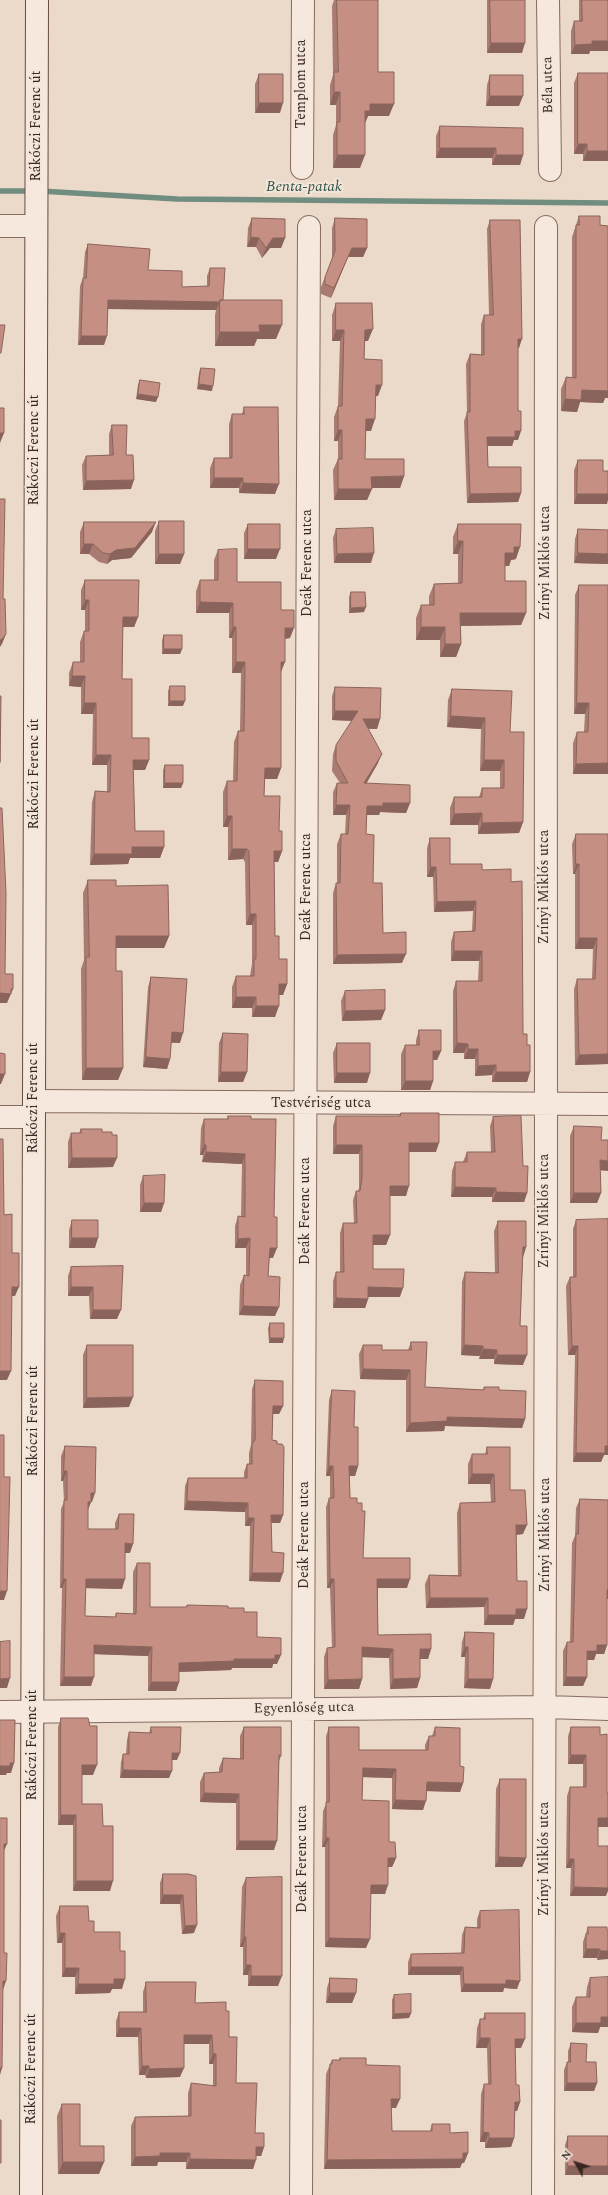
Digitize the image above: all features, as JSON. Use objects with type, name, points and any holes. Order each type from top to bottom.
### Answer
[{"type":"street","name":"Rákóczi Ferenc út","points":[[31,2195],[34,1712],[37,0]]},
{"type":"street","name":"Templom utca","points":[[302,168],[303,0]]},
{"type":"street","name":"Béla utca","points":[[548,0],[550,170]]},
{"type":"street","points":[[0,226],[36,226]]},
{"type":"street","name":"Deák Ferenc utca","points":[[301,2195],[309,227]]},
{"type":"street","name":"Zrínyi Miklós utca","points":[[543,2195],[547,1707],[545,1105],[546,228]]},
{"type":"street","name":"Testvériség utca","points":[[0,1117],[34,1109],[306,1104],[608,1104]]},
{"type":"street","name":"Egyenlőség utca","points":[[0,1712],[547,1707],[608,1709]]},
{"type":"building","points":[[337,0],[378,0],[378,72],[394,72],[394,104],[370,104],[370,111],[365,111],[365,155],[337,155],[337,122],[340,122],[340,92],[334,92],[334,72],[338,72]]},
{"type":"building","points":[[490,0],[525,0],[525,43],[491,43]]},
{"type":"building","points":[[582,0],[608,0],[608,41],[592,41],[592,44],[575,45],[574,21],[582,21]]},
{"type":"building","points":[[578,73],[608,73],[608,151],[587,151],[587,144],[578,144]]},
{"type":"building","points":[[259,74],[283,74],[283,103],[259,103]]},
{"type":"building","points":[[490,75],[523,75],[523,96],[490,96]]},
{"type":"building","points":[[440,126],[523,128],[523,155],[496,155],[496,148],[440,148]]},
{"type":"building","points":[[579,216],[600,216],[600,225],[608,226],[608,391],[582,390],[581,400],[565,399],[566,377],[576,378],[576,225],[579,225]]},
{"type":"building","points":[[252,218],[285,219],[285,238],[273,238],[266,248],[259,238],[251,237]]},
{"type":"building","points":[[335,218],[367,219],[367,248],[352,248],[334,288],[325,284],[325,277],[335,251]]},
{"type":"building","points":[[490,220],[520,220],[522,339],[518,339],[518,411],[521,411],[521,431],[515,431],[515,437],[487,437],[488,467],[521,467],[521,493],[470,494],[467,412],[470,412],[470,354],[484,355],[484,315],[493,315]]},
{"type":"building","points":[[88,244],[150,249],[148,270],[182,271],[182,287],[209,286],[210,268],[225,268],[223,300],[220,300],[220,302],[108,300],[107,336],[81,336],[83,278],[86,278]]},
{"type":"building","points":[[220,300],[282,300],[282,325],[259,325],[260,332],[220,332]]},
{"type":"building","points":[[336,303],[372,303],[373,329],[365,330],[364,359],[382,360],[382,385],[376,385],[375,419],[366,419],[365,459],[404,459],[404,476],[371,477],[372,489],[338,489],[338,459],[342,459],[342,430],[338,430],[338,406],[342,406],[344,330],[336,330]]},
{"type":"building","points":[[0,325],[5,325],[1,353],[0,353]]},
{"type":"building","points":[[201,368],[215,369],[213,386],[199,384]]},
{"type":"building","points":[[140,380],[160,383],[158,397],[138,394]]},
{"type":"building","points":[[244,407],[278,407],[279,484],[243,483],[243,478],[214,478],[214,458],[232,458],[232,414],[244,414]]},
{"type":"building","points":[[0,408],[4,408],[4,433],[0,433]]},
{"type":"building","points":[[112,425],[127,425],[126,455],[133,455],[134,480],[86,481],[86,456],[113,455]]},
{"type":"building","points":[[578,460],[603,460],[603,471],[608,471],[608,494],[577,494]]},
{"type":"building","points":[[0,499],[5,499],[3,599],[5,599],[6,634],[1,640],[0,640]]},
{"type":"building","points":[[159,521],[184,521],[184,554],[159,554]]},
{"type":"building","points":[[84,522],[156,522],[135,548],[116,550],[110,554],[103,553],[93,544],[84,544]]},
{"type":"building","points":[[248,524],[280,524],[280,549],[248,549]]},
{"type":"building","points":[[458,524],[521,524],[520,547],[514,547],[514,553],[505,553],[505,581],[526,581],[526,613],[460,613],[461,644],[445,644],[445,627],[421,627],[421,605],[434,605],[434,584],[462,583],[463,541],[458,541]]},
{"type":"building","points":[[373,528],[374,553],[337,554],[336,529]]},
{"type":"building","points":[[578,529],[608,530],[608,554],[578,553]]},
{"type":"building","points":[[237,549],[237,582],[281,582],[281,610],[294,610],[294,628],[285,628],[285,662],[281,662],[281,768],[265,768],[264,796],[280,796],[279,831],[282,831],[282,851],[274,851],[275,936],[279,936],[279,959],[287,959],[287,984],[279,984],[279,1006],[256,1006],[256,997],[236,997],[236,976],[254,976],[254,959],[256,959],[256,914],[250,914],[249,851],[247,849],[232,849],[232,816],[227,816],[227,781],[237,781],[238,731],[244,731],[245,662],[236,662],[236,627],[233,627],[233,603],[200,602],[200,580],[218,580],[218,550]]},
{"type":"building","points":[[85,580],[139,580],[138,617],[123,617],[122,679],[132,679],[132,738],[149,738],[149,760],[133,760],[135,831],[164,831],[164,847],[132,847],[132,854],[94,854],[95,791],[110,792],[111,755],[96,755],[96,703],[84,703],[85,676],[72,676],[73,662],[84,662],[84,631],[89,631],[89,600],[85,600]]},
{"type":"building","points":[[579,585],[608,585],[608,763],[576,764],[577,732],[588,732],[589,703],[577,703]]},
{"type":"building","points":[[351,592],[365,592],[366,607],[351,608]]},
{"type":"building","points":[[164,635],[182,635],[182,649],[164,649]]},
{"type":"building","points":[[170,686],[185,686],[185,701],[170,701]]},
{"type":"building","points":[[335,687],[381,688],[380,719],[363,719],[382,754],[364,783],[410,785],[410,803],[383,803],[383,806],[367,806],[366,834],[374,835],[373,883],[382,883],[383,933],[406,932],[406,954],[337,955],[336,883],[340,883],[341,834],[348,834],[350,805],[336,805],[337,783],[348,783],[336,761],[336,745],[358,711],[335,711]]},
{"type":"building","points":[[452,689],[512,691],[510,732],[524,732],[523,822],[482,823],[482,813],[454,814],[454,797],[482,797],[482,788],[504,788],[504,760],[484,760],[485,718],[451,716]]},
{"type":"building","points":[[0,696],[1,696],[0,762]]},
{"type":"building","points":[[165,765],[183,765],[183,783],[165,783]]},
{"type":"building","points":[[0,808],[2,808],[6,893],[5,974],[13,974],[13,989],[11,989],[11,994],[0,993]]},
{"type":"building","points":[[576,834],[608,834],[608,1054],[579,1055],[577,979],[595,979],[597,938],[579,938],[579,864],[576,864]]},
{"type":"building","points":[[430,838],[450,838],[450,864],[482,864],[482,870],[511,869],[511,882],[522,881],[523,1034],[527,1034],[527,1045],[530,1045],[530,1072],[496,1072],[496,1065],[478,1066],[478,1049],[468,1049],[468,1044],[457,1043],[456,981],[482,981],[482,951],[454,951],[454,932],[475,931],[476,901],[437,902],[436,867],[431,867]]},
{"type":"building","points":[[88,880],[116,880],[116,886],[168,885],[169,936],[116,936],[116,971],[122,971],[123,1068],[86,1068],[86,957],[89,957]]},
{"type":"building","points":[[151,977],[187,979],[183,1033],[172,1032],[170,1059],[146,1057]]},
{"type":"building","points":[[385,990],[385,1010],[345,1011],[345,991]]},
{"type":"building","points":[[419,1030],[441,1030],[441,1051],[433,1051],[433,1081],[405,1081],[405,1045],[419,1045]]},
{"type":"building","points":[[223,1033],[248,1034],[247,1072],[221,1072]]},
{"type":"building","points":[[337,1043],[370,1043],[370,1073],[337,1073]]},
{"type":"building","points":[[0,1053],[5,1054],[5,1074],[0,1074]]},
{"type":"building","points":[[401,1113],[439,1113],[439,1143],[409,1143],[409,1186],[390,1186],[390,1235],[373,1235],[373,1269],[404,1269],[403,1288],[368,1287],[368,1299],[336,1298],[336,1272],[344,1272],[343,1223],[357,1223],[356,1191],[360,1191],[362,1178],[362,1145],[336,1145],[336,1116],[400,1116]]},
{"type":"building","points":[[228,1116],[251,1116],[251,1119],[276,1119],[274,1217],[277,1217],[277,1248],[270,1248],[268,1276],[280,1277],[279,1307],[243,1306],[244,1275],[249,1276],[250,1238],[238,1239],[238,1216],[245,1217],[245,1154],[206,1152],[206,1145],[204,1145],[204,1119],[228,1119]]},
{"type":"building","points":[[521,1116],[523,1166],[528,1166],[527,1193],[496,1192],[496,1188],[455,1187],[455,1162],[467,1162],[467,1152],[495,1152],[493,1117]]},
{"type":"building","points":[[574,1126],[602,1127],[601,1140],[608,1140],[608,1161],[600,1160],[601,1193],[574,1193]]},
{"type":"building","points":[[81,1129],[102,1129],[102,1132],[112,1132],[112,1135],[117,1135],[117,1158],[72,1158],[71,1133],[81,1133]]},
{"type":"building","points":[[0,1139],[3,1139],[4,1215],[12,1214],[12,1253],[19,1253],[19,1287],[12,1287],[11,1371],[0,1371]]},
{"type":"building","points":[[165,1175],[164,1203],[144,1203],[143,1176]]},
{"type":"building","points":[[608,1219],[608,1446],[605,1446],[605,1453],[576,1453],[578,1346],[572,1346],[570,1277],[576,1277],[576,1220]]},
{"type":"building","points":[[72,1220],[98,1220],[98,1238],[72,1238]]},
{"type":"building","points":[[498,1221],[526,1221],[526,1247],[523,1247],[520,1326],[527,1326],[527,1355],[497,1355],[497,1350],[483,1349],[483,1346],[464,1345],[465,1272],[498,1273]]},
{"type":"building","points":[[123,1266],[121,1310],[93,1310],[93,1287],[71,1287],[71,1267]]},
{"type":"building","points":[[270,1323],[284,1323],[284,1338],[270,1338]]},
{"type":"building","points":[[411,1342],[427,1342],[425,1387],[484,1390],[484,1387],[499,1387],[499,1390],[526,1391],[525,1419],[447,1417],[447,1421],[410,1423],[410,1370],[363,1369],[363,1345],[382,1345],[382,1350],[411,1350]]},
{"type":"building","points":[[87,1345],[133,1345],[133,1397],[87,1398]]},
{"type":"building","points":[[255,1380],[283,1381],[283,1406],[273,1406],[272,1440],[277,1441],[277,1444],[282,1444],[284,1447],[283,1515],[271,1515],[272,1552],[284,1553],[283,1573],[252,1573],[254,1518],[248,1518],[248,1503],[187,1501],[188,1478],[247,1478],[247,1464],[252,1464],[252,1444],[255,1440]]},
{"type":"building","points":[[332,1390],[355,1391],[354,1427],[358,1427],[358,1466],[349,1466],[350,1498],[357,1498],[357,1503],[362,1503],[362,1511],[365,1511],[363,1558],[410,1558],[410,1579],[377,1579],[378,1635],[431,1634],[431,1649],[420,1649],[420,1678],[393,1679],[393,1649],[362,1647],[362,1679],[328,1680],[327,1648],[335,1647],[334,1579],[330,1579],[329,1498],[334,1498],[333,1466],[329,1466]]},
{"type":"building","points":[[0,1435],[4,1435],[4,1477],[10,1477],[7,1591],[0,1591]]},
{"type":"building","points":[[65,1446],[96,1447],[95,1493],[91,1493],[91,1502],[88,1502],[88,1529],[118,1529],[119,1514],[134,1514],[133,1544],[125,1543],[125,1579],[86,1579],[85,1616],[116,1617],[116,1613],[136,1614],[137,1563],[150,1563],[150,1607],[187,1607],[187,1605],[228,1606],[228,1608],[244,1608],[244,1612],[257,1612],[257,1637],[281,1638],[281,1655],[275,1655],[275,1659],[234,1659],[234,1661],[179,1663],[179,1682],[151,1682],[152,1647],[94,1645],[94,1677],[64,1677],[66,1579],[63,1579],[64,1500],[67,1500],[67,1471],[64,1471]]},
{"type":"building","points":[[487,1447],[510,1447],[510,1490],[525,1490],[527,1525],[516,1525],[517,1581],[527,1581],[527,1609],[516,1609],[516,1615],[488,1615],[488,1598],[430,1598],[429,1575],[461,1576],[460,1503],[495,1502],[494,1474],[472,1474],[472,1454],[487,1454]]},
{"type":"building","points":[[580,1499],[608,1500],[607,1645],[597,1645],[597,1651],[587,1651],[587,1677],[566,1677],[567,1642],[573,1642],[576,1534],[578,1534]]},
{"type":"building","points":[[465,1632],[494,1633],[493,1679],[468,1679],[468,1647],[465,1647]]},
{"type":"building","points":[[10,1641],[10,1678],[0,1679],[0,1642]]},
{"type":"building","points":[[61,1718],[88,1718],[90,1726],[97,1726],[97,1765],[82,1765],[82,1804],[102,1804],[103,1826],[113,1826],[113,1881],[76,1881],[76,1815],[61,1815]]},
{"type":"building","points":[[0,1720],[15,1720],[14,1763],[10,1763],[10,1766],[0,1766]]},
{"type":"building","points":[[151,1727],[181,1727],[180,1753],[172,1753],[172,1771],[123,1770],[123,1754],[129,1754],[129,1732],[151,1733]]},
{"type":"building","points":[[244,1727],[281,1727],[277,1841],[239,1841],[239,1794],[204,1793],[204,1773],[222,1772],[223,1758],[243,1759]]},
{"type":"building","points":[[329,1727],[359,1727],[359,1750],[428,1750],[429,1736],[435,1736],[435,1727],[460,1728],[460,1766],[464,1767],[463,1783],[427,1782],[426,1801],[395,1800],[396,1769],[363,1768],[362,1800],[389,1801],[389,1842],[395,1842],[396,1858],[388,1858],[388,1885],[371,1885],[370,1939],[329,1938],[329,1838],[326,1838],[326,1802],[329,1802]]},
{"type":"building","points":[[571,1727],[600,1727],[600,1735],[607,1734],[608,1818],[598,1818],[598,1846],[608,1846],[608,1888],[574,1887],[574,1859],[569,1859],[570,1787],[586,1787],[586,1755],[571,1755]]},
{"type":"building","points":[[500,1779],[526,1779],[526,1858],[499,1857]]},
{"type":"building","points":[[0,1818],[7,1818],[7,1844],[4,1844],[4,1953],[7,1953],[6,1981],[3,1981],[2,2068],[0,2068]]},
{"type":"building","points":[[163,1874],[188,1874],[196,1876],[197,1925],[185,1926],[183,1895],[163,1895]]},
{"type":"building","points":[[282,1877],[282,1976],[251,1976],[251,1965],[246,1965],[246,1937],[244,1937],[246,1878]]},
{"type":"building","points":[[60,1906],[88,1906],[89,1921],[94,1921],[94,1932],[120,1932],[120,1951],[125,1951],[125,1979],[114,1979],[114,1984],[78,1984],[79,1968],[65,1968],[65,1933],[60,1933]]},
{"type":"building","points":[[519,1910],[520,1981],[506,1980],[506,1984],[464,1984],[463,1967],[411,1967],[411,1954],[464,1953],[465,1927],[480,1928],[480,1911]]},
{"type":"building","points":[[588,1927],[607,1927],[608,1951],[600,1951],[600,1949],[586,1949],[586,1934],[588,1934]]},
{"type":"building","points":[[608,1977],[608,2017],[601,2017],[601,2023],[576,2023],[576,1997],[590,1997],[590,1978]]},
{"type":"building","points":[[330,1978],[357,1979],[356,1993],[330,1993]]},
{"type":"building","points":[[146,1982],[196,1982],[195,2003],[226,2002],[226,2011],[229,2011],[229,2037],[237,2037],[236,2083],[257,2083],[255,2133],[264,2133],[264,2147],[256,2147],[256,2160],[190,2159],[190,2153],[160,2153],[160,2156],[135,2157],[135,2117],[191,2116],[191,2083],[216,2086],[216,2054],[213,2054],[212,2035],[184,2035],[184,2068],[149,2069],[149,2066],[142,2066],[141,2028],[119,2028],[119,2012],[146,2012]]},
{"type":"building","points":[[411,1994],[411,2013],[394,2014],[394,1995]]},
{"type":"building","points":[[485,2013],[525,2013],[525,2039],[515,2039],[516,2085],[519,2085],[520,2102],[515,2102],[514,2138],[489,2138],[489,2133],[483,2132],[484,2084],[491,2084],[490,2038],[480,2038],[480,2019],[485,2019]]},
{"type":"building","points":[[571,2043],[587,2044],[586,2062],[596,2062],[597,2083],[567,2083],[567,2062],[570,2062]]},
{"type":"building","points":[[340,2058],[366,2058],[366,2065],[400,2066],[400,2099],[391,2099],[392,2131],[432,2131],[432,2124],[450,2124],[450,2133],[468,2132],[468,2153],[463,2153],[463,2159],[327,2160],[330,2064],[332,2064],[332,2060],[340,2060]]},
{"type":"building","points":[[62,2104],[80,2104],[80,2146],[104,2146],[104,2162],[63,2162]]},
{"type":"building","points":[[1,2120],[1,2163],[0,2163]]},
{"type":"building","points":[[568,2136],[608,2136],[608,2166],[568,2166]]},
{"type":"waterway","name":"Benta-patak","points":[[0,191],[32,191]]},
{"type":"waterway","name":"Benta-patak","points":[[40,191],[177,199],[608,203]]}]
